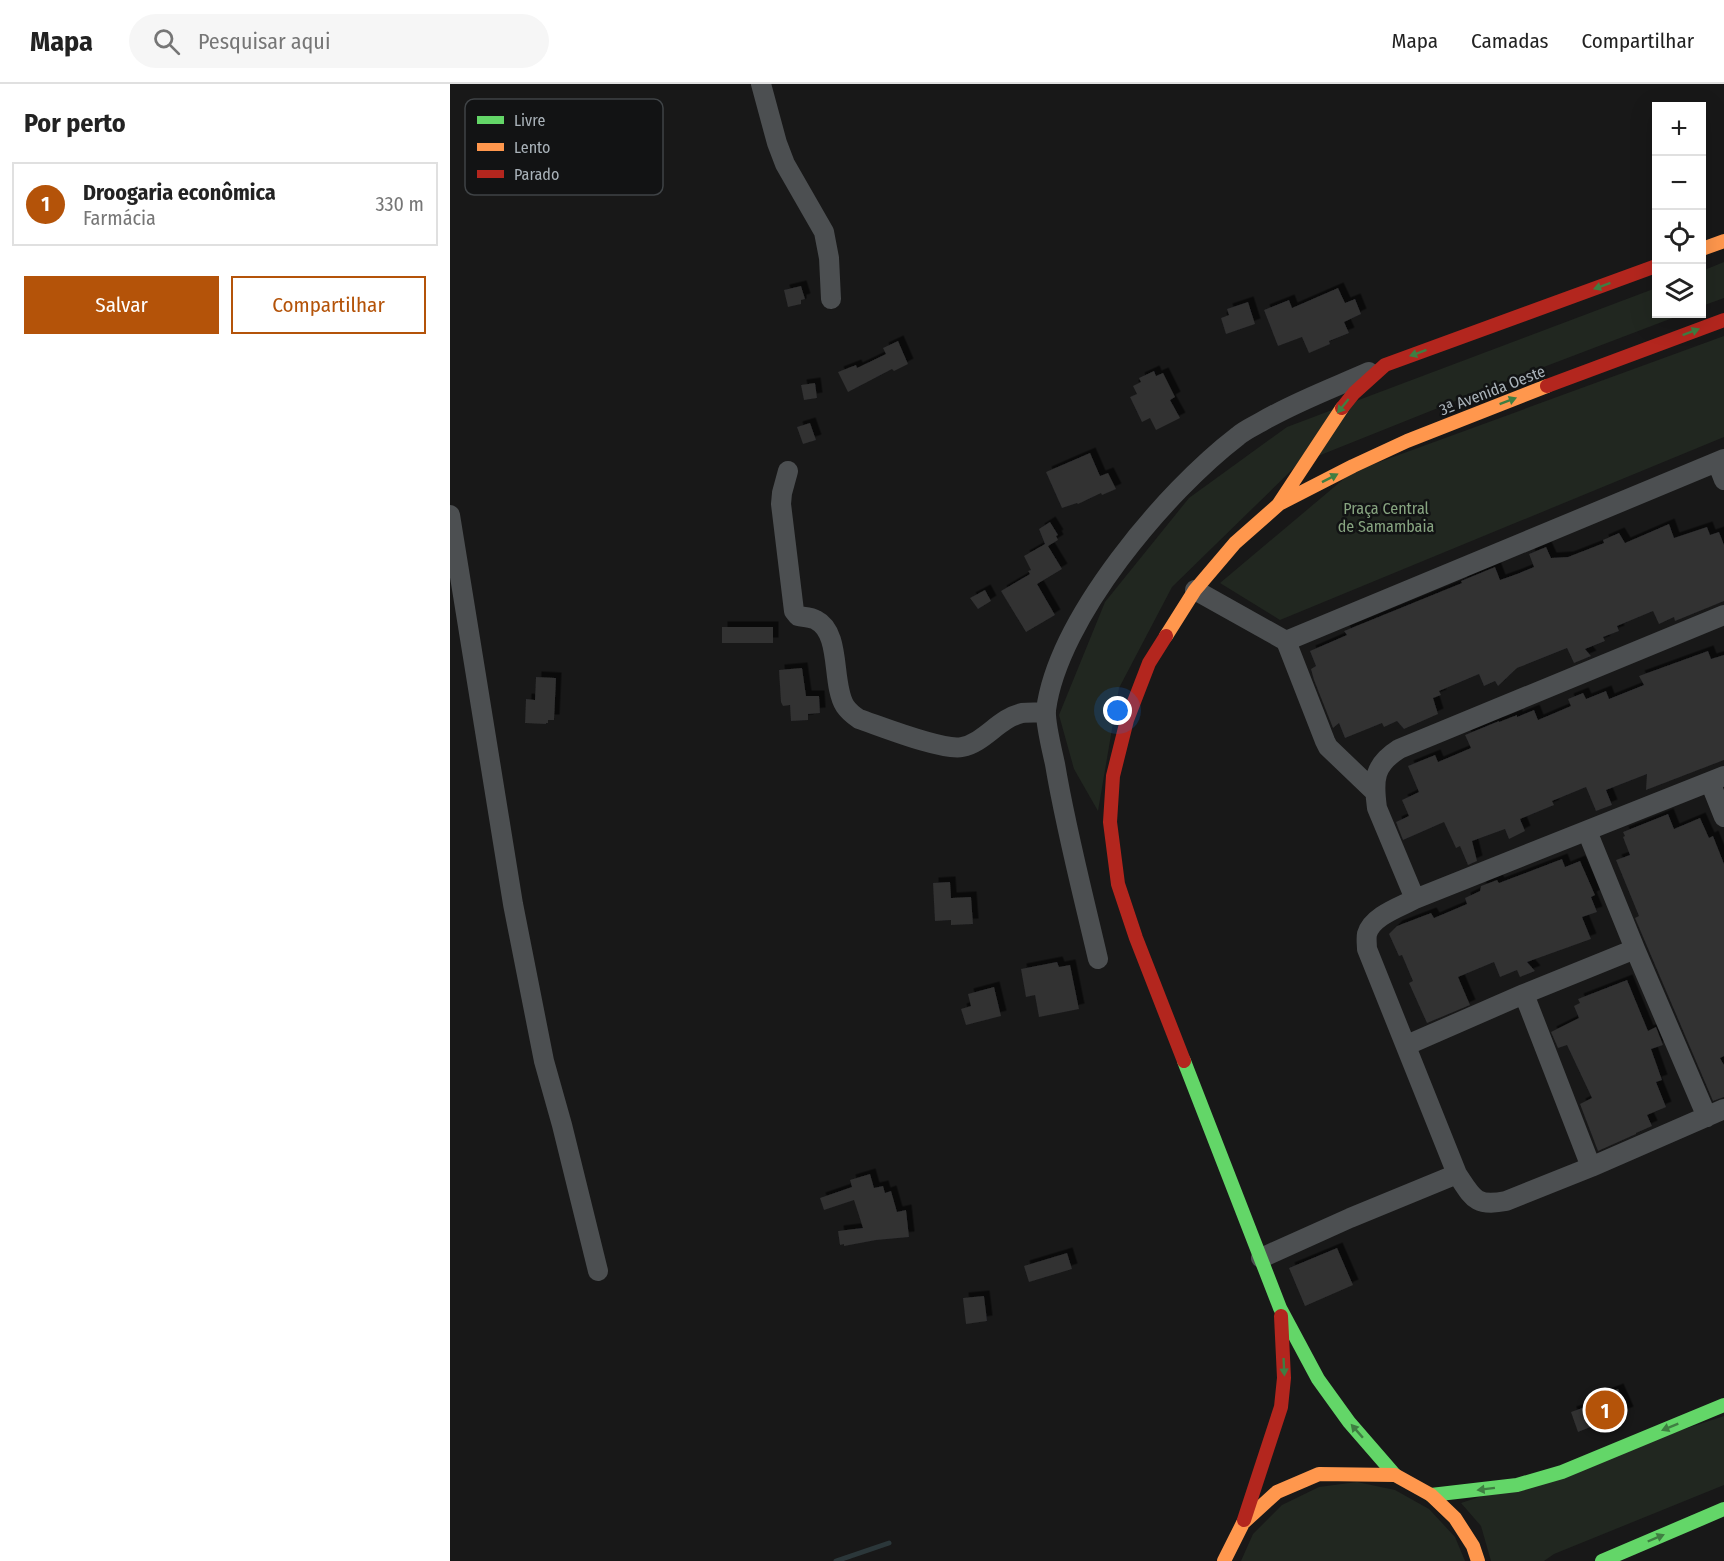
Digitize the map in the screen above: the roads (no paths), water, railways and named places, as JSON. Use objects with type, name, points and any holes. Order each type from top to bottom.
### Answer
[{"type":"street","points":[[761,84],[785,164],[824,232],[829,258],[831,299]]},
{"type":"street","points":[[1706,247],[1724,241]]},
{"type":"street","points":[[1098,959],[1064,813],[1046,712],[1055,675],[1072,634],[1128,548],[1170,498],[1239,435],[1276,413],[1385,365],[1652,267]]},
{"type":"street","name":"3ª Avenida Oeste","points":[[1278,505],[1407,441],[1724,320]]},
{"type":"street","points":[[1385,365],[1354,393],[1335,416],[1278,505],[1235,543],[1195,590],[1149,663],[1127,720],[1113,776],[1110,822],[1118,884],[1136,938],[1280,1308],[1324,1388],[1349,1422],[1395,1475],[1431,1496],[1455,1518],[1473,1546],[1478,1561]]},
{"type":"street","points":[[1286,641],[1722,467]]},
{"type":"street","points":[[788,471],[781,504],[794,611],[798,616],[814,619],[822,624],[829,634],[841,699],[850,713],[858,719],[952,748],[973,743],[1010,718],[1022,713],[1046,712]]},
{"type":"street","points":[[450,515],[513,904],[544,1061],[598,1271]]},
{"type":"street","points":[[1195,590],[1286,641],[1320,734],[1328,747],[1375,792]]},
{"type":"street","points":[[1415,899],[1377,807],[1375,775],[1388,756],[1399,749],[1724,615]]},
{"type":"street","points":[[1587,831],[1635,949],[1715,1113],[1506,1202],[1481,1203],[1472,1197],[1457,1174],[1367,950],[1367,934],[1372,925],[1382,916],[1415,899],[1717,779],[1724,817]]},
{"type":"street","points":[[1407,1045],[1635,949]]},
{"type":"street","points":[[1524,994],[1591,1167]]},
{"type":"street","points":[[1261,1258],[1457,1174]]},
{"type":"street","points":[[1224,1561],[1243,1523],[1281,1407],[1284,1378],[1280,1308]]},
{"type":"street","points":[[1431,1496],[1517,1485],[1562,1472],[1724,1405]]},
{"type":"street","points":[[1243,1523],[1277,1492],[1319,1474],[1395,1475]]},
{"type":"street","points":[[1602,1561],[1724,1509]]},
{"type":"waterway","points":[[836,1561],[889,1543]]},
{"type":"place","name":"Droogaria econômica","points":[[1605,1410]]},
{"type":"park label","name":"Praça Central de Samambaia","points":[[1386,517]]}]
